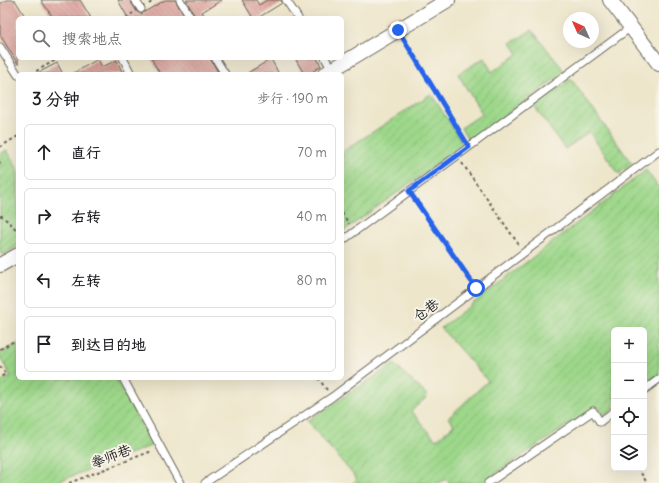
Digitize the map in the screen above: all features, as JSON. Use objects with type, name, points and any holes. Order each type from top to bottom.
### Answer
[{"type":"street","points":[[610,0],[659,64]]},
{"type":"street","points":[[344,58],[398,30],[441,2]]},
{"type":"street","points":[[327,67],[340,60]]},
{"type":"street","points":[[0,265],[16,256]]},
{"type":"lane","points":[[135,0],[141,9]]},
{"type":"lane","points":[[180,0],[190,16]]},
{"type":"lane","points":[[286,0],[297,16]]},
{"type":"lane","points":[[344,239],[630,27]]},
{"type":"lane","points":[[0,47],[16,72]]},
{"type":"lane","points":[[124,60],[130,72]]},
{"type":"lane","points":[[216,60],[224,72]]},
{"type":"lane","name":"仓巷","points":[[205,483],[332,397],[659,151]]},
{"type":"lane","points":[[647,388],[659,379]]},
{"type":"lane","points":[[124,380],[180,483]]},
{"type":"lane","points":[[488,483],[593,411],[600,422],[611,413]]},
{"type":"path","points":[[398,30],[469,147]]},
{"type":"path","points":[[34,72],[55,60]]},
{"type":"path","points":[[0,147],[16,137]]},
{"type":"path","points":[[457,156],[524,252]]},
{"type":"path","points":[[409,191],[476,288]]},
{"type":"path","points":[[0,216],[2,216],[16,229]]},
{"type":"path","points":[[344,216],[353,232]]},
{"type":"path","points":[[0,349],[16,340]]},
{"type":"path","points":[[0,366],[6,374],[0,377]]},
{"type":"path","points":[[319,380],[332,397]]},
{"type":"path","name":"拳师巷","points":[[69,483],[160,447]]},
{"type":"path","points":[[640,471],[647,483]]},
{"type":"green space","points":[[532,30],[565,72],[470,142],[461,128],[482,114],[458,74],[484,58],[492,72],[518,54],[511,43]]},
{"type":"green space","points":[[571,79],[632,164],[619,174],[589,132],[565,149],[534,106]]},
{"type":"green space","points":[[431,94],[464,145],[344,231],[344,151]]},
{"type":"green space","points":[[7,150],[16,166],[16,247],[2,255],[0,252],[0,154]]},
{"type":"green space","points":[[646,170],[659,188],[659,375],[647,384],[647,327],[611,327],[611,410],[604,415],[597,406],[481,483],[449,483],[446,479],[439,483],[353,483],[357,479],[307,421],[394,364],[428,396],[411,411],[436,440],[454,425],[448,418],[488,381],[441,328]]},
{"type":"green space","points":[[16,345],[16,380],[116,380],[153,445],[54,483],[0,483],[0,382],[11,376],[0,357],[0,353]]},
{"type":"building","points":[[6,0],[15,0],[25,16],[16,16],[16,60],[18,60],[18,64],[0,35],[0,4]]},
{"type":"building","points":[[41,0],[80,0],[90,16],[52,16]]},
{"type":"building","points":[[118,0],[130,0],[137,12],[141,14],[165,0],[175,0],[184,16],[127,16]]},
{"type":"building","points":[[186,0],[222,0],[202,12],[205,16],[195,16]]},
{"type":"building","points":[[242,0],[256,0],[259,5],[267,0],[281,0],[282,3],[261,16],[252,16]]},
{"type":"building","points":[[96,60],[98,60],[102,67],[117,60],[122,72],[75,72]]},
{"type":"building","points":[[152,60],[211,60],[218,72],[159,72]]},
{"type":"building","points":[[272,60],[278,72],[249,72]]},
{"type":"building","points":[[296,60],[318,60],[321,66],[312,72],[303,72]]},
{"type":"building","points":[[57,63],[62,72],[40,72]]},
{"type":"route","points":[[398,30],[469,147],[409,191],[476,288]]}]
